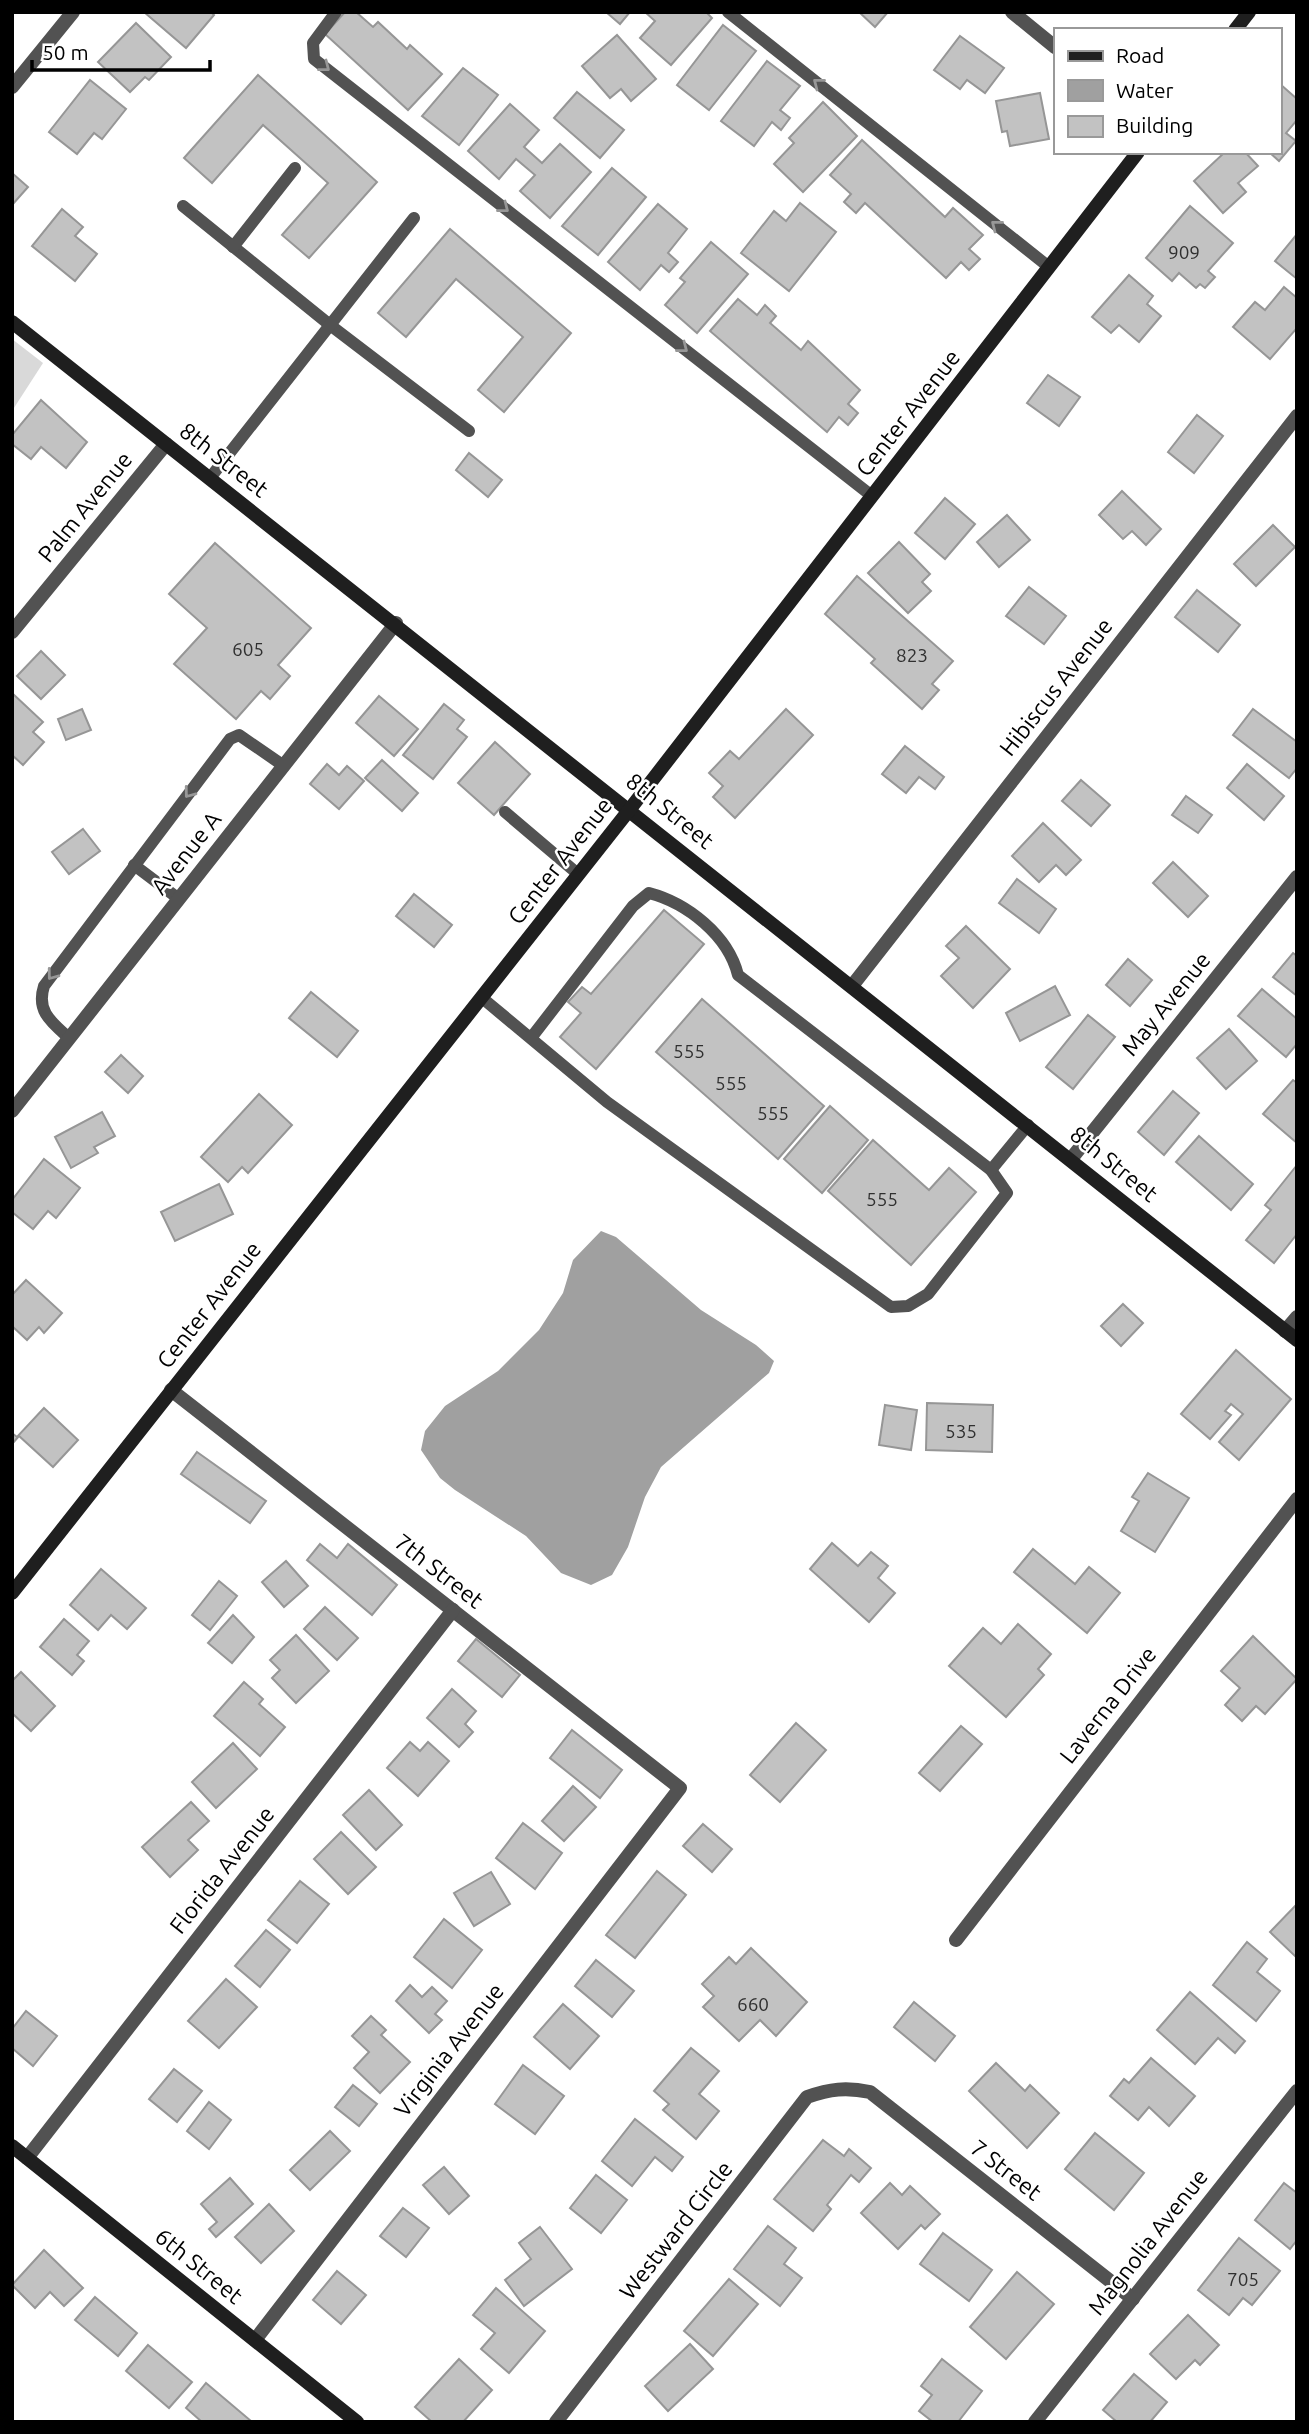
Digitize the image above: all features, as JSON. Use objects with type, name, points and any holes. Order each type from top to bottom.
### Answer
[{"type":"street","points":[[12,87],[73,12]]},
{"type":"street","points":[[1012,12],[1054,46]]},
{"type":"street","points":[[1237,28],[1249,12]]},
{"type":"street","name":"Center Avenue","points":[[12,1592],[630,809],[1136,154]]},
{"type":"street","name":"8th Street","points":[[12,322],[396,623],[1291,1335]]},
{"type":"street","name":"Hibiscus Avenue","points":[[852,986],[1297,416]]},
{"type":"street","name":"Palm Avenue","points":[[12,632],[166,444]]},
{"type":"street","name":"Avenue A","points":[[12,1111],[396,623]]},
{"type":"street","name":"May Avenue","points":[[1071,1159],[1297,877]]},
{"type":"street","points":[[1291,1335],[1297,1317]]},
{"type":"street","name":"7th Street","points":[[171,1390],[680,1788]]},
{"type":"street","name":"Laverna Drive","points":[[956,1940],[1297,1499]]},
{"type":"street","name":"Florida Avenue","points":[[27,2158],[453,1610]]},
{"type":"street","name":"Virginia Avenue","points":[[255,2340],[680,1788]]},
{"type":"street","name":"7 Street","points":[[846,2087],[870,2092],[1133,2299]]},
{"type":"street","name":"Westward Circle","points":[[556,2422],[807,2097],[846,2087]]},
{"type":"street","name":"Magnolia Avenue","points":[[1035,2422],[1297,2091]]},
{"type":"street","name":"6th Street","points":[[12,2146],[358,2422]]},
{"type":"lane","points":[[336,12],[313,43],[314,59],[872,496]]},
{"type":"lane","points":[[728,12],[1049,267]]},
{"type":"lane","points":[[233,247],[295,168]]},
{"type":"lane","points":[[183,206],[330,325],[469,431]]},
{"type":"lane","points":[[210,478],[414,218]]},
{"type":"lane","points":[[69,1038],[47,1018],[39,1000],[44,986],[230,738],[239,735],[284,766]]},
{"type":"lane","points":[[505,812],[578,874]]},
{"type":"lane","points":[[134,865],[179,899]]},
{"type":"lane","points":[[481,997],[607,1101],[891,1307],[908,1306],[928,1294],[1007,1193],[991,1170],[738,975],[734,958],[719,935],[667,898],[649,893],[633,906],[531,1038]]},
{"type":"lane","points":[[991,1170],[1028,1125]]},
{"type":"shaded area","points":[[12,339],[43,363],[12,411]]},
{"type":"water","points":[[601,1231],[616,1237],[701,1310],[756,1345],[774,1361],[769,1373],[661,1467],[645,1497],[628,1547],[612,1575],[591,1585],[561,1573],[526,1536],[455,1490],[440,1478],[421,1450],[425,1431],[445,1406],[498,1371],[539,1330],[563,1293],[573,1260]]},
{"type":"building","points":[[144,12],[211,12],[214,15],[186,48]]},
{"type":"building","points":[[345,12],[356,12],[373,27],[378,22],[407,49],[410,45],[442,74],[408,110],[325,34]]},
{"type":"building","points":[[606,12],[630,12],[620,24]]},
{"type":"building","points":[[645,12],[706,12],[712,18],[671,65],[640,38],[655,21]]},
{"type":"building","points":[[859,12],[888,12],[875,27]]},
{"type":"building","points":[[136,23],[171,57],[149,80],[145,77],[130,92],[98,62]]},
{"type":"building","points":[[723,25],[756,51],[709,110],[677,85]]},
{"type":"building","points":[[617,35],[656,79],[631,101],[621,89],[610,98],[582,66]]},
{"type":"building","points":[[960,36],[1004,68],[985,93],[967,80],[960,89],[934,70]]},
{"type":"building","points":[[767,61],[800,86],[780,110],[790,118],[781,130],[772,122],[754,146],[721,121]]},
{"type":"building","points":[[463,68],[498,95],[459,145],[422,116]]},
{"type":"building","points":[[258,75],[377,182],[309,258],[282,235],[328,183],[263,125],[212,183],[184,158]]},
{"type":"building","points":[[90,80],[126,109],[102,139],[94,133],[77,154],[49,132]]},
{"type":"building","points":[[1281,85],[1297,99],[1297,120],[1286,133],[1296,141],[1279,161],[1271,154],[1281,154]]},
{"type":"building","points":[[577,92],[624,130],[600,158],[554,118]]},
{"type":"building","points":[[1040,93],[1049,139],[1010,146],[1007,131],[1002,132],[996,101]]},
{"type":"building","points":[[823,102],[857,136],[803,192],[774,164],[794,143],[789,138]]},
{"type":"building","points":[[510,104],[539,130],[524,147],[542,163],[560,144],[591,172],[550,218],[520,191],[535,175],[516,159],[499,179],[468,151]]},
{"type":"building","points":[[862,140],[945,217],[953,208],[983,235],[969,249],[980,259],[969,270],[961,262],[946,278],[865,203],[856,213],[844,202],[851,194],[830,175]]},
{"type":"building","points":[[1223,154],[1247,154],[1258,166],[1238,183],[1246,192],[1223,213],[1194,181]]},
{"type":"building","points":[[612,168],[646,197],[598,255],[562,226]]},
{"type":"building","points":[[12,173],[28,187],[12,205]]},
{"type":"building","points":[[800,203],[836,232],[789,291],[741,253],[774,211],[786,221]]},
{"type":"building","points":[[658,204],[687,229],[668,253],[678,262],[669,272],[661,265],[640,290],[608,262]]},
{"type":"building","points":[[1190,206],[1233,243],[1208,271],[1215,277],[1205,288],[1200,284],[1196,288],[1179,273],[1172,281],[1146,258]]},
{"type":"building","points":[[62,209],[83,227],[75,236],[97,254],[75,281],[32,246]]},
{"type":"building","points":[[450,229],[571,333],[504,412],[478,390],[523,337],[456,279],[406,337],[378,313]]},
{"type":"building","points":[[1297,234],[1297,279],[1275,261]]},
{"type":"building","points":[[711,242],[748,274],[697,333],[665,305],[685,282],[680,278]]},
{"type":"building","points":[[1129,275],[1153,296],[1147,304],[1161,316],[1139,342],[1119,325],[1111,333],[1092,317]]},
{"type":"building","points":[[1284,287],[1297,298],[1297,328],[1270,359],[1233,327],[1255,302],[1265,310]]},
{"type":"building","points":[[738,299],[757,315],[765,305],[776,316],[770,323],[801,350],[808,341],[860,390],[848,404],[858,413],[848,425],[839,417],[827,432],[710,331]]},
{"type":"building","points":[[1048,375],[1080,397],[1059,426],[1027,403]]},
{"type":"building","points":[[41,400],[87,442],[66,468],[41,447],[31,459],[12,444],[12,435]]},
{"type":"building","points":[[1197,415],[1223,436],[1194,473],[1168,452]]},
{"type":"building","points":[[469,453],[502,480],[488,497],[456,470]]},
{"type":"building","points":[[1122,491],[1161,529],[1146,545],[1132,531],[1123,539],[1099,515]]},
{"type":"building","points":[[945,498],[975,524],[945,559],[915,533]]},
{"type":"building","points":[[1007,515],[1030,540],[999,567],[977,542]]},
{"type":"building","points":[[1273,525],[1295,547],[1256,586],[1234,564]]},
{"type":"building","points":[[899,542],[930,574],[922,582],[931,591],[908,613],[868,573]]},
{"type":"building","points":[[215,543],[311,628],[278,665],[290,676],[270,699],[261,691],[236,719],[174,664],[207,628],[169,594]]},
{"type":"building","points":[[857,576],[953,661],[932,684],[939,690],[922,709],[871,663],[875,659],[825,614]]},
{"type":"building","points":[[1029,587],[1066,616],[1044,644],[1006,616]]},
{"type":"building","points":[[1197,590],[1240,625],[1218,652],[1175,617]]},
{"type":"building","points":[[41,651],[65,675],[41,699],[17,676]]},
{"type":"building","points":[[12,693],[43,722],[33,732],[44,742],[23,765],[12,755]]},
{"type":"building","points":[[379,696],[418,729],[394,756],[356,723]]},
{"type":"building","points":[[444,704],[464,720],[457,729],[467,737],[433,779],[403,755]]},
{"type":"building","points":[[82,709],[91,730],[66,740],[58,719]]},
{"type":"building","points":[[786,709],[813,735],[735,818],[713,797],[723,786],[709,773],[730,751],[739,759]]},
{"type":"building","points":[[1253,709],[1297,742],[1297,768],[1289,778],[1233,735]]},
{"type":"building","points":[[495,742],[530,774],[494,815],[458,783]]},
{"type":"building","points":[[905,746],[944,777],[935,789],[919,777],[906,793],[882,774]]},
{"type":"building","points":[[382,760],[418,793],[402,811],[365,778]]},
{"type":"building","points":[[327,764],[339,775],[347,766],[364,781],[339,809],[310,784]]},
{"type":"building","points":[[1247,764],[1284,796],[1264,820],[1227,788]]},
{"type":"building","points":[[1081,780],[1110,805],[1091,826],[1062,801]]},
{"type":"building","points":[[1186,796],[1212,815],[1198,833],[1172,815]]},
{"type":"building","points":[[1043,823],[1081,860],[1066,875],[1056,865],[1039,882],[1012,856]]},
{"type":"building","points":[[83,829],[100,851],[69,874],[52,852]]},
{"type":"building","points":[[1173,862],[1208,896],[1188,917],[1153,883]]},
{"type":"building","points":[[1017,879],[1056,909],[1039,933],[999,903]]},
{"type":"building","points":[[414,894],[452,925],[434,947],[396,916]]},
{"type":"building","points":[[664,910],[704,944],[596,1069],[560,1037],[581,1013],[568,1002],[582,987],[591,994]]},
{"type":"building","points":[[966,926],[1010,969],[973,1008],[941,976],[959,958],[946,946]]},
{"type":"building","points":[[1293,953],[1297,956],[1297,996],[1273,977]]},
{"type":"building","points":[[1128,959],[1152,980],[1130,1006],[1106,985]]},
{"type":"building","points":[[1055,986],[1070,1015],[1020,1041],[1006,1013]]},
{"type":"building","points":[[1262,989],[1297,1019],[1297,1044],[1286,1057],[1238,1016]]},
{"type":"building","points":[[311,992],[358,1031],[337,1057],[289,1018]]},
{"type":"building","points":[[702,999],[824,1106],[778,1159],[656,1052]]},
{"type":"building","points":[[1088,1015],[1115,1037],[1073,1089],[1046,1067]]},
{"type":"building","points":[[1229,1029],[1257,1061],[1226,1089],[1197,1058]]},
{"type":"building","points":[[121,1055],[143,1076],[128,1093],[105,1072]]},
{"type":"building","points":[[1293,1080],[1297,1083],[1297,1143],[1263,1114]]},
{"type":"building","points":[[1173,1091],[1199,1113],[1164,1155],[1138,1132]]},
{"type":"building","points":[[259,1094],[292,1125],[248,1173],[242,1167],[228,1182],[201,1157]]},
{"type":"building","points":[[830,1106],[868,1140],[822,1193],[784,1159]]},
{"type":"building","points":[[102,1112],[115,1136],[94,1147],[98,1153],[71,1168],[55,1137]]},
{"type":"building","points":[[1199,1136],[1253,1184],[1231,1210],[1176,1162]]},
{"type":"building","points":[[873,1140],[929,1190],[949,1168],[976,1192],[911,1265],[828,1191]]},
{"type":"building","points":[[44,1159],[80,1188],[56,1218],[48,1211],[33,1229],[12,1212],[12,1200]]},
{"type":"building","points":[[1297,1165],[1297,1234],[1274,1263],[1246,1240],[1271,1210],[1265,1205]]},
{"type":"building","points":[[219,1184],[233,1214],[175,1241],[161,1212]]},
{"type":"building","points":[[26,1280],[62,1313],[44,1333],[39,1327],[27,1340],[12,1326],[12,1295]]},
{"type":"building","points":[[1123,1304],[1143,1323],[1121,1346],[1101,1326]]},
{"type":"building","points":[[1236,1350],[1291,1399],[1239,1460],[1219,1442],[1243,1414],[1231,1404],[1225,1411],[1231,1415],[1210,1439],[1181,1414]]},
{"type":"building","points":[[927,1403],[993,1405],[992,1452],[926,1450]]},
{"type":"building","points":[[885,1405],[917,1410],[911,1450],[879,1445]]},
{"type":"building","points":[[44,1408],[78,1440],[53,1467],[19,1436],[12,1444],[12,1433],[17,1437]]},
{"type":"building","points":[[197,1452],[266,1501],[250,1523],[181,1474]]},
{"type":"building","points":[[1148,1473],[1189,1498],[1155,1552],[1121,1531],[1139,1501],[1132,1497]]},
{"type":"building","points":[[832,1543],[858,1566],[871,1552],[888,1566],[878,1578],[895,1593],[869,1622],[810,1569]]},
{"type":"building","points":[[320,1544],[337,1558],[348,1544],[397,1585],[372,1615],[307,1560]]},
{"type":"building","points":[[1033,1549],[1075,1584],[1089,1567],[1120,1593],[1087,1633],[1014,1572]]},
{"type":"building","points":[[286,1561],[308,1586],[284,1607],[262,1582]]},
{"type":"building","points":[[101,1569],[146,1608],[127,1629],[111,1615],[98,1630],[70,1605]]},
{"type":"building","points":[[219,1581],[237,1596],[210,1630],[192,1615]]},
{"type":"building","points":[[325,1607],[358,1638],[337,1660],[304,1629]]},
{"type":"building","points":[[233,1615],[254,1637],[232,1663],[208,1643]]},
{"type":"building","points":[[64,1619],[89,1641],[77,1655],[84,1661],[72,1675],[40,1647]]},
{"type":"building","points":[[1018,1624],[1051,1654],[1038,1669],[1044,1675],[1006,1717],[949,1666],[983,1628],[1001,1644]]},
{"type":"building","points":[[296,1635],[329,1671],[296,1703],[272,1678],[280,1670],[270,1660]]},
{"type":"building","points":[[1253,1636],[1297,1679],[1265,1714],[1256,1706],[1242,1721],[1225,1705],[1240,1688],[1221,1671]]},
{"type":"building","points":[[476,1639],[520,1675],[502,1697],[458,1661]]},
{"type":"building","points":[[21,1672],[55,1706],[31,1731],[12,1713],[12,1681]]},
{"type":"building","points":[[244,1682],[263,1699],[259,1704],[285,1727],[260,1756],[214,1716]]},
{"type":"building","points":[[452,1689],[476,1711],[465,1724],[473,1732],[459,1747],[427,1718]]},
{"type":"building","points":[[796,1723],[826,1750],[780,1802],[750,1775]]},
{"type":"building","points":[[961,1726],[982,1744],[940,1791],[919,1773]]},
{"type":"building","points":[[572,1730],[622,1770],[600,1798],[550,1758]]},
{"type":"building","points":[[410,1742],[420,1751],[428,1742],[449,1761],[418,1796],[387,1768]]},
{"type":"building","points":[[233,1743],[257,1769],[216,1808],[192,1782]]},
{"type":"building","points":[[573,1786],[596,1807],[564,1841],[542,1821]]},
{"type":"building","points":[[369,1790],[402,1825],[376,1850],[343,1815]]},
{"type":"building","points":[[191,1802],[209,1821],[188,1840],[198,1850],[170,1877],[142,1847]]},
{"type":"building","points":[[523,1823],[562,1853],[535,1889],[496,1858]]},
{"type":"building","points":[[703,1824],[732,1849],[712,1872],[683,1846]]},
{"type":"building","points":[[341,1832],[376,1867],[348,1894],[314,1859]]},
{"type":"building","points":[[657,1871],[686,1895],[635,1958],[606,1935]]},
{"type":"building","points":[[491,1872],[510,1904],[474,1926],[454,1893]]},
{"type":"building","points":[[300,1881],[329,1904],[297,1943],[268,1920]]},
{"type":"building","points":[[1297,1904],[1297,1958],[1270,1932]]},
{"type":"building","points":[[444,1919],[482,1950],[452,1988],[414,1957]]},
{"type":"building","points":[[266,1930],[290,1950],[260,1987],[235,1966]]},
{"type":"building","points":[[1247,1942],[1267,1959],[1257,1972],[1280,1991],[1256,2021],[1213,1985]]},
{"type":"building","points":[[751,1948],[807,2002],[776,2036],[760,2020],[739,2041],[703,2007],[714,1996],[702,1984],[729,1957],[736,1964]]},
{"type":"building","points":[[596,1960],[634,1991],[612,2017],[575,1986]]},
{"type":"building","points":[[226,1979],[257,2007],[219,2048],[188,2021]]},
{"type":"building","points":[[410,1985],[422,1997],[432,1987],[447,2001],[435,2014],[442,2020],[429,2033],[396,2001]]},
{"type":"building","points":[[1190,1992],[1245,2041],[1235,2053],[1218,2038],[1195,2064],[1157,2030]]},
{"type":"building","points":[[914,2002],[955,2036],[935,2061],[894,2027]]},
{"type":"building","points":[[563,2004],[599,2036],[570,2069],[534,2037]]},
{"type":"building","points":[[26,2011],[57,2036],[33,2066],[12,2048],[12,2029]]},
{"type":"building","points":[[371,2016],[386,2030],[381,2035],[410,2062],[380,2093],[354,2068],[369,2052],[352,2036]]},
{"type":"building","points":[[691,2048],[719,2071],[699,2094],[719,2111],[696,2139],[663,2110],[669,2104],[654,2091]]},
{"type":"building","points":[[1151,2058],[1195,2096],[1169,2126],[1149,2107],[1138,2120],[1110,2096],[1124,2079],[1129,2083]]},
{"type":"building","points":[[996,2063],[1025,2091],[1030,2085],[1059,2113],[1027,2148],[969,2091]]},
{"type":"building","points":[[523,2065],[564,2096],[535,2134],[495,2104]]},
{"type":"building","points":[[174,2069],[202,2091],[177,2122],[149,2099]]},
{"type":"building","points":[[353,2085],[377,2104],[359,2126],[335,2107]]},
{"type":"building","points":[[209,2102],[231,2120],[209,2149],[187,2131]]},
{"type":"building","points":[[635,2119],[683,2157],[672,2171],[655,2157],[632,2186],[602,2161]]},
{"type":"building","points":[[330,2131],[350,2151],[310,2190],[290,2170]]},
{"type":"building","points":[[1095,2133],[1144,2173],[1114,2210],[1065,2169]]},
{"type":"building","points":[[823,2140],[844,2156],[849,2149],[871,2168],[859,2182],[851,2175],[827,2205],[831,2209],[813,2231],[774,2199]]},
{"type":"building","points":[[444,2167],[469,2196],[449,2214],[423,2185]]},
{"type":"building","points":[[596,2175],[627,2200],[601,2233],[570,2208]]},
{"type":"building","points":[[230,2178],[253,2204],[216,2237],[209,2229],[217,2222],[201,2204]]},
{"type":"building","points":[[890,2183],[902,2195],[910,2186],[940,2214],[925,2229],[921,2225],[898,2249],[861,2213]]},
{"type":"building","points":[[1284,2183],[1297,2193],[1297,2240],[1290,2249],[1255,2220]]},
{"type":"building","points":[[269,2204],[294,2231],[261,2263],[235,2237]]},
{"type":"building","points":[[403,2208],[429,2228],[406,2257],[380,2236]]},
{"type":"building","points":[[768,2226],[796,2248],[784,2264],[802,2278],[780,2306],[734,2269]]},
{"type":"building","points":[[540,2227],[572,2269],[524,2306],[505,2280],[531,2259],[519,2243]]},
{"type":"building","points":[[943,2233],[992,2270],[969,2301],[920,2264]]},
{"type":"building","points":[[1239,2238],[1280,2271],[1252,2305],[1243,2298],[1229,2315],[1198,2290]]},
{"type":"building","points":[[44,2250],[83,2288],[64,2306],[50,2292],[35,2308],[12,2285]]},
{"type":"building","points":[[337,2271],[366,2295],[341,2324],[313,2300]]},
{"type":"building","points":[[1017,2272],[1054,2304],[1006,2359],[970,2327]]},
{"type":"building","points":[[729,2279],[758,2304],[713,2356],[684,2331]]},
{"type":"building","points":[[496,2288],[545,2331],[509,2373],[481,2349],[495,2333],[473,2315]]},
{"type":"building","points":[[95,2297],[137,2333],[118,2356],[75,2320]]},
{"type":"building","points":[[1188,2315],[1219,2345],[1200,2365],[1195,2360],[1176,2379],[1150,2354]]},
{"type":"building","points":[[690,2344],[713,2369],[668,2411],[645,2386]]},
{"type":"building","points":[[148,2345],[192,2382],[169,2408],[126,2371]]},
{"type":"building","points":[[459,2359],[492,2390],[463,2422],[432,2422],[415,2407]]},
{"type":"building","points":[[942,2359],[982,2391],[958,2422],[933,2422],[919,2411],[932,2395],[921,2386]]},
{"type":"building","points":[[1134,2374],[1167,2402],[1150,2422],[1117,2422],[1103,2410]]},
{"type":"building","points":[[206,2383],[251,2421],[202,2422],[186,2408]]}]
